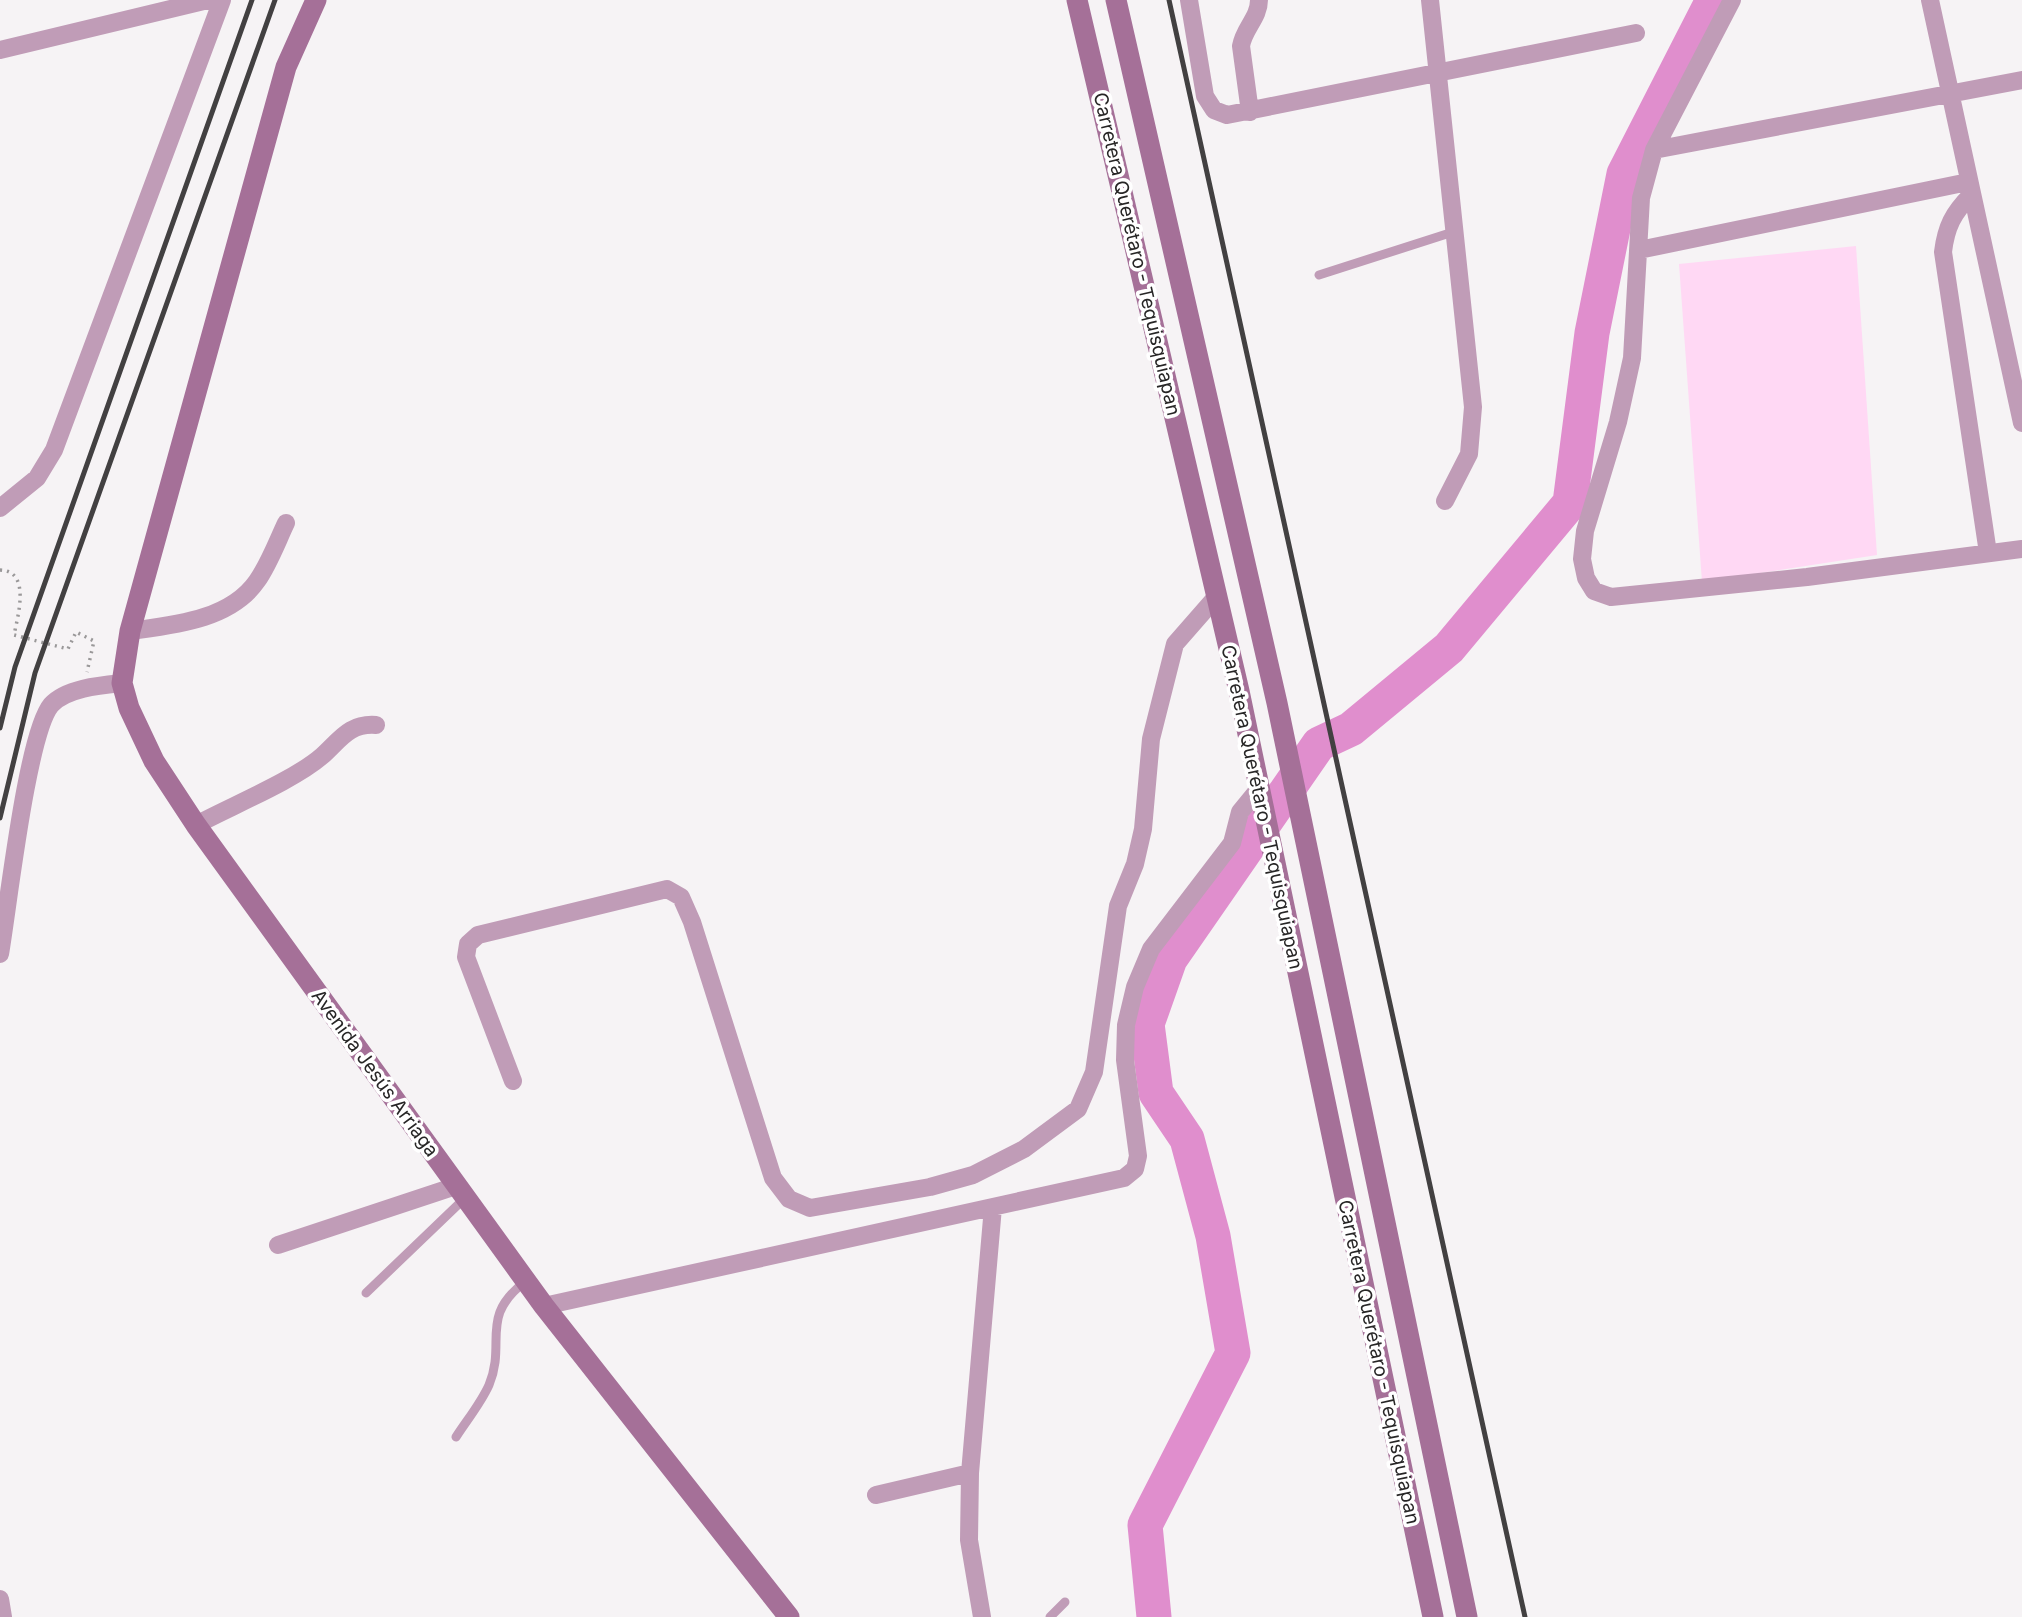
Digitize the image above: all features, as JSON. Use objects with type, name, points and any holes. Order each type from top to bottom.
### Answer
[{"type":"main road","name":"Avenida Jesús Arriaga","points":[[316,0],[286,67],[172,473],[130,631],[122,683],[136,727],[196,825],[544,1306],[789,1617]]},
{"type":"main road","name":"Carretera Querétaro - Tequisquiapan","points":[[1077,0],[1217,596],[1433,1617]]},
{"type":"main road","name":"Carretera Querétaro - Tequisquiapan","points":[[1116,0],[1292,776],[1467,1617]]},
{"type":"street","points":[[0,50],[208,0]]},
{"type":"street","points":[[0,508],[37,478],[54,450],[222,0]]},
{"type":"street","points":[[1189,0],[1205,96],[1214,110],[1227,115],[1636,33]]},
{"type":"street","points":[[1251,112],[1241,46],[1242,38],[1259,12],[1259,0]]},
{"type":"street","points":[[1430,0],[1473,407],[1469,454],[1445,501]]},
{"type":"street","points":[[1732,0],[1654,150],[1641,198],[1632,358],[1618,422],[1586,531],[1582,559],[1586,578],[1594,591],[1611,597],[1807,577],[2022,549]]},
{"type":"street","points":[[1930,0],[2022,423]]},
{"type":"street","points":[[1654,150],[2022,80]]},
{"type":"street","points":[[1639,250],[1969,189]]},
{"type":"street","points":[[1969,189],[1946,231],[1943,252],[1988,554]]},
{"type":"street","points":[[130,631],[213,614],[242,598],[257,581],[286,523]]},
{"type":"street","points":[[513,1081],[466,957],[468,944],[478,935],[667,889],[681,897],[692,922],[773,1178],[789,1199],[810,1208],[930,1187],[973,1175],[1024,1149],[1060,1125],[1078,1109],[1094,1072],[1118,906],[1143,829],[1151,739],[1175,644],[1217,596]]},
{"type":"street","points":[[0,954],[30,776],[46,715],[53,703],[81,690],[122,683]]},
{"type":"street","points":[[196,825],[311,765],[350,729],[362,724],[376,725]]},
{"type":"street","points":[[544,1306],[1124,1178],[1135,1169],[1138,1156],[1125,1060],[1126,1025],[1135,987],[1151,949],[1232,842],[1240,812],[1259,794]]},
{"type":"street","points":[[278,1245],[460,1192]]},
{"type":"street","points":[[982,1617],[969,1540],[970,1473],[993,1207]]},
{"type":"street","points":[[876,1495],[970,1473]]},
{"type":"street","points":[[0,1598],[3,1617]]},
{"type":"lane","points":[[1319,275],[1453,232]]},
{"type":"lane","points":[[366,1293],[460,1192]]},
{"type":"lane","points":[[456,1437],[488,1386],[495,1365],[495,1329],[499,1309],[526,1281]]},
{"type":"lane","points":[[1050,1617],[1065,1602]]},
{"type":"path","points":[[0,570],[9,570],[17,578],[21,598],[14,635],[68,649],[76,632],[94,641],[86,677]]},
{"type":"shaded area","points":[[1856,246],[1877,555],[1702,582],[1679,264]]},
{"type":"waterway","points":[[1154,1617],[1145,1525],[1233,1353],[1213,1236],[1187,1139],[1156,1093],[1147,1024],[1170,959],[1319,744],[1351,729],[1449,648],[1570,503],[1592,333],[1624,174],[1713,0]]},
{"type":"railway","points":[[0,728],[15,667],[252,0]]},
{"type":"railway","points":[[0,818],[35,673],[275,0]]},
{"type":"railway","points":[[1169,0],[1525,1617]]}]
